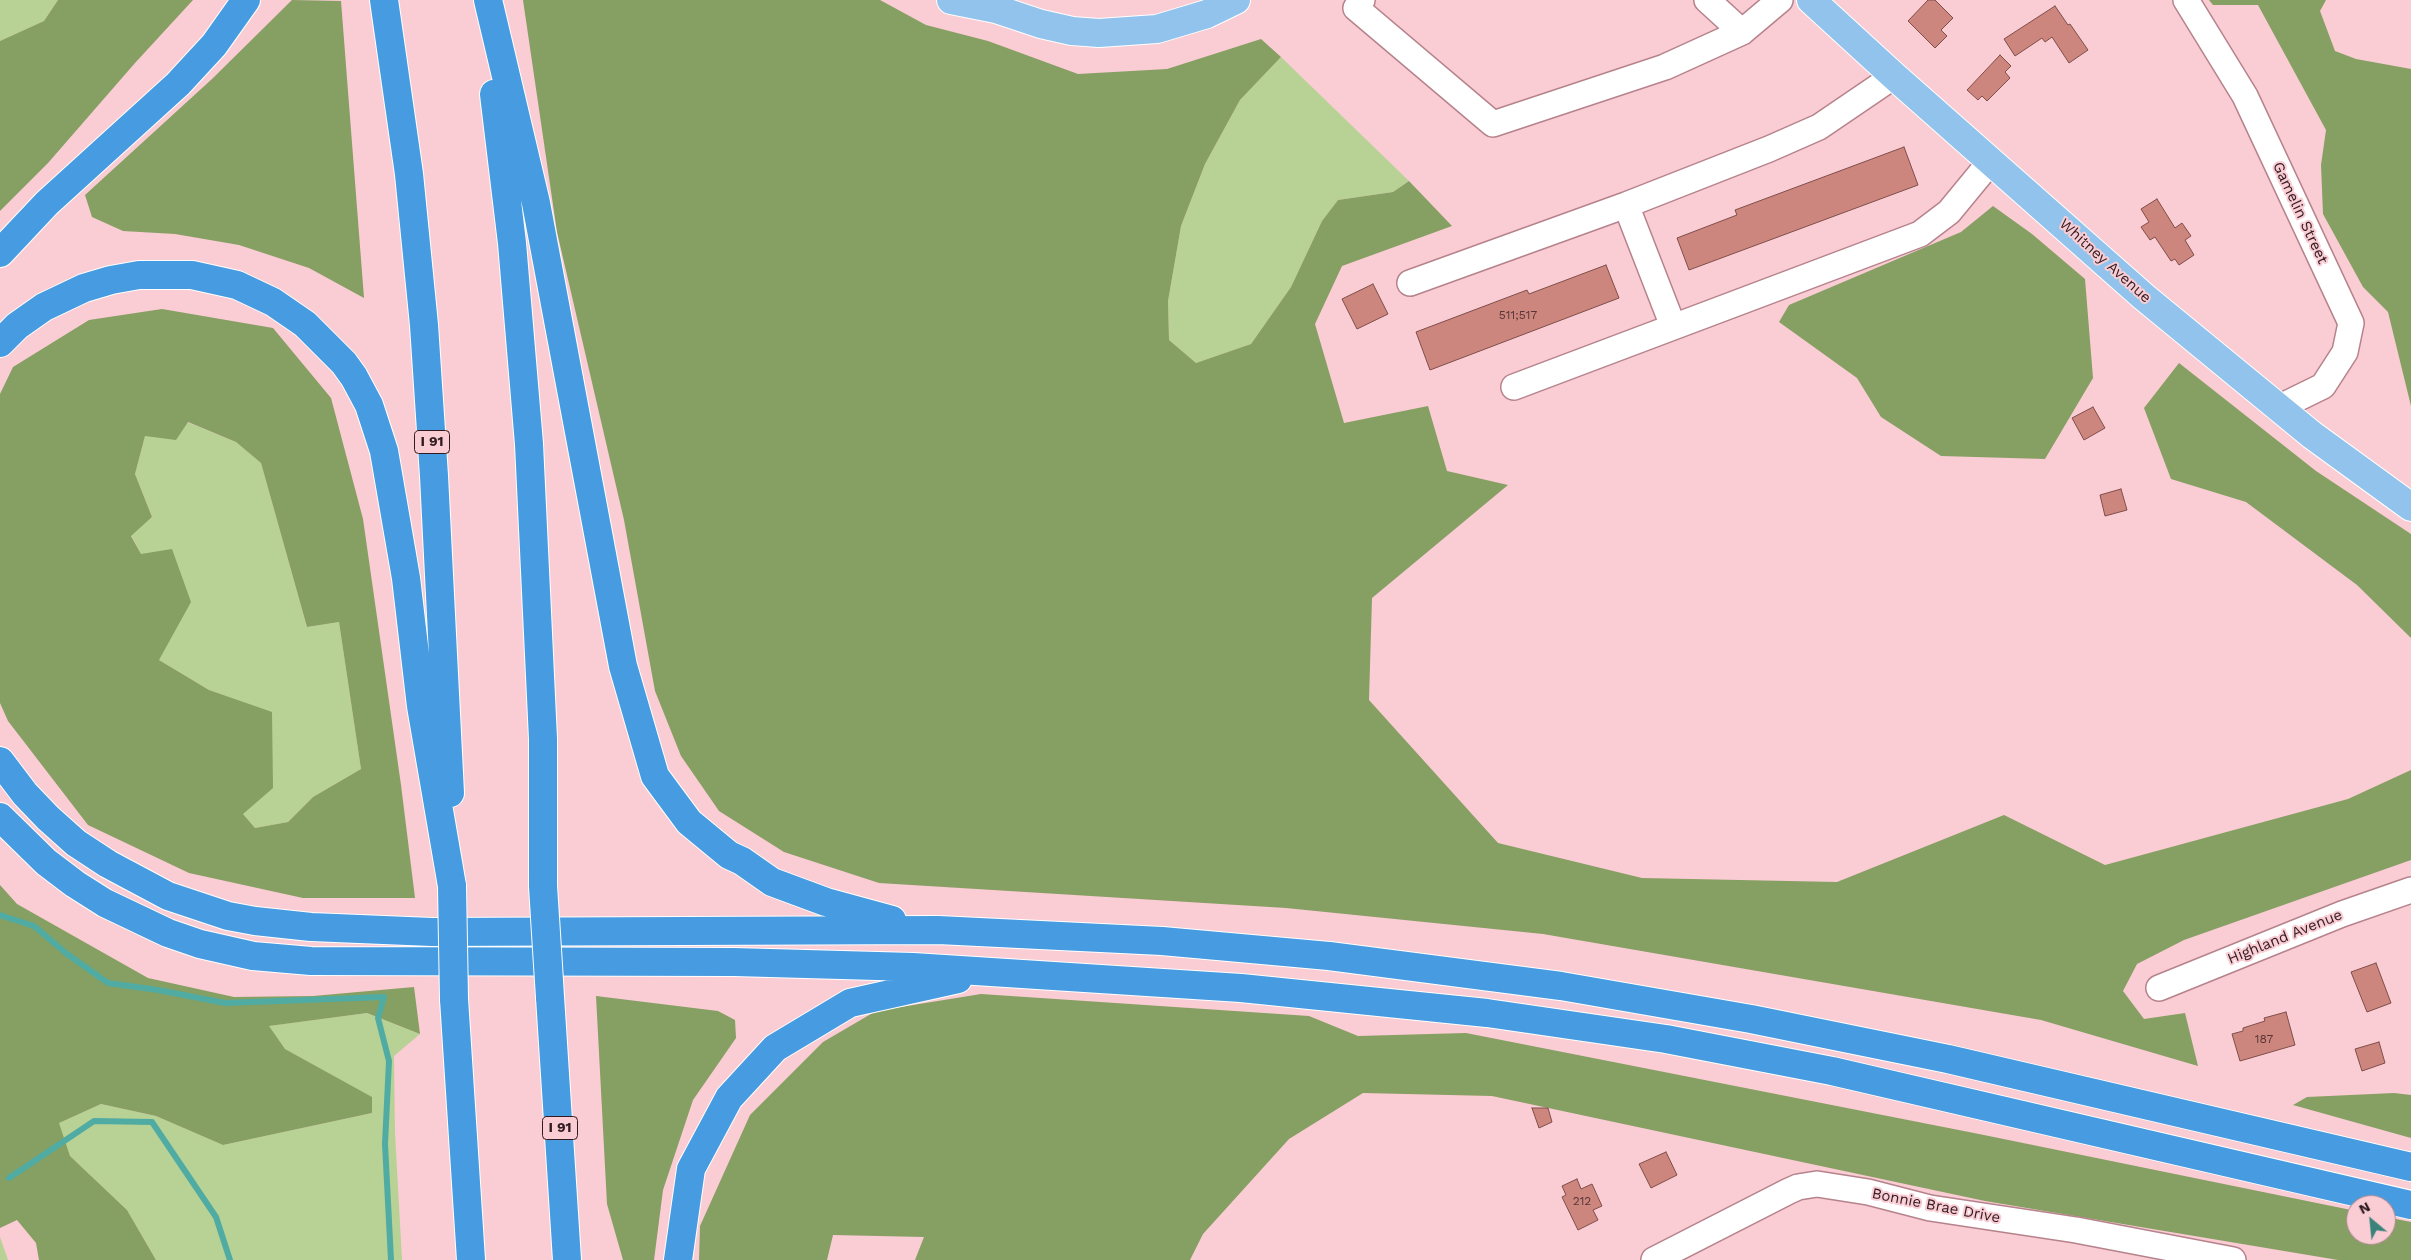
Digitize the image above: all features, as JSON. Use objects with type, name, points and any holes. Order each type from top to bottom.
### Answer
[{"type":"highway","points":[[0,252],[47,202],[178,84],[214,45],[246,0]]},
{"type":"highway","name":"I 91","points":[[384,0],[409,174],[424,325],[444,646],[454,999],[470,1260]]},
{"type":"highway","name":"I 91","points":[[480,0],[500,137],[512,243],[529,444],[542,720],[544,886],[567,1260]]},
{"type":"highway","points":[[488,0],[536,203],[623,666],[655,776],[689,822],[729,855],[742,861],[772,882],[826,902],[925,930]]},
{"type":"highway","points":[[0,343],[17,326],[44,307],[84,288],[111,280],[139,275],[192,275],[237,285],[273,302],[305,324],[344,363],[354,376],[369,405],[384,451],[406,578],[421,706],[452,886]]},
{"type":"highway","points":[[0,761],[25,794],[76,843],[108,864],[168,896],[228,916],[312,926],[432,932],[925,930],[1078,936],[1245,947],[1406,965],[1561,986],[1846,1037],[2411,1167]]},
{"type":"highway","points":[[0,817],[46,862],[74,884],[105,903],[168,933],[200,944],[252,956],[311,961],[802,963],[990,971],[1241,988],[1488,1013],[1755,1055],[1899,1086],[2411,1205]]},
{"type":"highway","points":[[678,1260],[691,1169],[729,1098],[775,1048],[850,1003],[990,971]]},
{"type":"main road","points":[[951,0],[996,9],[1015,7],[1072,30],[1127,33],[1157,29],[1185,22],[1236,0]]},
{"type":"main road","name":"Whitney Avenue","points":[[1812,0],[1894,76],[2144,297],[2278,408],[2382,487],[2411,506]]},
{"type":"street","points":[[1362,0],[1356,8],[1493,124],[1665,67],[1742,32],[1780,0]]},
{"type":"street","points":[[1707,0],[1742,32]]},
{"type":"street","name":"Gamelin Street","points":[[2186,0],[2244,96],[2350,323],[2345,352],[2323,386],[2278,408]]},
{"type":"street","points":[[1410,282],[1626,205],[1819,127],[1894,76]]},
{"type":"street","points":[[1514,387],[1920,234],[1949,212],[1991,161]]},
{"type":"street","points":[[1626,205],[1674,326]]},
{"type":"street","name":"Highland Avenue","points":[[2160,988],[2342,914],[2411,890]]},
{"type":"street","name":"Bonnie Brae Drive","points":[[1654,1260],[1789,1191],[1798,1187],[1817,1184],[1868,1192],[1930,1208],[2076,1230],[2233,1260]]},
{"type":"green space","points":[[0,0],[58,0],[44,21],[0,41]]},
{"type":"green space","points":[[58,0],[193,0],[48,163],[0,211],[0,41],[44,21]]},
{"type":"green space","points":[[292,0],[341,1],[364,298],[309,268],[239,245],[175,234],[123,231],[92,217],[85,195],[212,79]]},
{"type":"green space","points":[[523,0],[880,0],[926,25],[988,41],[1078,74],[1167,69],[1261,39],[1281,57],[1240,100],[1205,164],[1181,226],[1168,301],[1169,340],[1196,363],[1251,344],[1291,287],[1322,221],[1338,200],[1393,192],[1409,181],[1452,226],[1342,266],[1315,324],[1344,423],[1428,406],[1447,471],[1508,485],[1372,598],[1369,700],[1498,843],[1642,878],[1837,882],[2004,815],[2105,865],[2348,799],[2411,770],[2411,860],[2184,940],[2137,964],[2123,991],[2144,1019],[2185,1013],[2198,1066],[2041,1020],[1543,934],[1286,908],[879,883],[784,852],[719,811],[681,756],[655,691],[624,520],[557,232]]},
{"type":"green space","points":[[2209,0],[2326,0],[2320,11],[2335,51],[2356,59],[2411,69],[2411,406],[2388,312],[2363,287],[2323,214],[2321,165],[2326,130],[2258,5],[2213,5]]},
{"type":"green space","points":[[1281,57],[1409,181],[1393,192],[1338,200],[1322,221],[1291,287],[1251,344],[1196,363],[1169,340],[1168,301],[1181,226],[1205,164],[1240,100]]},
{"type":"green space","points":[[1993,206],[2032,234],[2085,279],[2093,378],[2045,459],[1941,456],[1881,417],[1857,378],[1779,322],[1789,305],[1961,232]]},
{"type":"green space","points":[[162,309],[273,328],[331,398],[363,519],[415,898],[303,898],[189,873],[88,825],[8,721],[0,703],[0,394],[13,367],[89,320]],"holes":[[[188,422],[236,442],[261,463],[307,627],[339,622],[361,769],[313,797],[288,822],[255,828],[243,814],[273,788],[272,712],[209,690],[159,660],[191,602],[172,549],[141,554],[131,536],[152,517],[135,474],[145,436],[176,440]]]},
{"type":"green space","points":[[2179,363],[2316,471],[2411,534],[2411,638],[2357,585],[2246,502],[2171,479],[2144,408]]},
{"type":"green space","points":[[187,422],[236,442],[261,463],[307,627],[339,622],[361,769],[313,797],[288,822],[255,828],[243,814],[272,713],[209,690],[159,660],[141,554],[131,535],[152,517],[135,474],[145,436]]},
{"type":"green space","points":[[0,885],[17,904],[148,978],[234,997],[313,996],[414,987],[420,1034],[367,1013],[269,1026],[285,1049],[372,1097],[372,1113],[223,1145],[156,1116],[101,1104],[59,1123],[70,1156],[127,1210],[156,1260],[39,1260],[36,1243],[17,1220],[0,1228]]},
{"type":"green space","points":[[981,994],[1309,1016],[1358,1036],[1466,1033],[1979,1134],[2346,1209],[2346,1245],[2396,1245],[2396,1219],[2411,1222],[2411,1260],[2338,1260],[1985,1201],[1492,1096],[1363,1093],[1289,1139],[1203,1234],[1190,1260],[915,1260],[924,1237],[833,1235],[827,1260],[699,1260],[700,1226],[750,1115],[823,1042],[876,1011]]},
{"type":"green space","points":[[596,996],[718,1011],[735,1020],[736,1038],[693,1100],[663,1190],[654,1260],[623,1260],[607,1204]]},
{"type":"green space","points":[[367,1013],[420,1034],[394,1056],[395,1133],[402,1260],[156,1260],[127,1210],[70,1156],[58,1123],[101,1104],[156,1116],[223,1145],[372,1113],[371,1097],[285,1049],[268,1026]]},
{"type":"green space","points":[[2394,1093],[2411,1095],[2411,1138],[2293,1105],[2307,1097]]},
{"type":"green space","points":[[0,1237],[8,1260],[0,1260]]},
{"type":"building","points":[[1928,0],[1935,0],[1953,18],[1941,30],[1947,36],[1935,48],[1908,21]]},
{"type":"building","points":[[2055,6],[2088,50],[2069,63],[2052,37],[2045,42],[2042,38],[2015,56],[2004,39]]},
{"type":"building","points":[[2000,55],[2011,66],[2005,72],[2010,78],[1987,101],[1982,96],[1978,100],[1967,90]]},
{"type":"building","points":[[1904,147],[1918,185],[1689,270],[1677,238],[1737,215],[1735,210]]},
{"type":"building","points":[[2157,199],[2175,228],[2182,223],[2191,236],[2185,240],[2194,255],[2179,265],[2175,259],[2171,261],[2155,237],[2150,240],[2141,227],[2149,222],[2141,209]]},
{"type":"building","points":[[1606,265],[1619,298],[1430,370],[1416,332],[1527,290],[1529,294]]},
{"type":"building","points":[[1373,284],[1388,314],[1357,329],[1342,299]]},
{"type":"building","points":[[2093,407],[2105,428],[2084,440],[2072,418]]},
{"type":"building","points":[[2121,489],[2127,510],[2105,516],[2100,495]]},
{"type":"building","points":[[2376,963],[2391,1003],[2367,1012],[2351,972]]},
{"type":"building","points":[[2286,1012],[2295,1045],[2240,1061],[2232,1034],[2243,1031],[2243,1028],[2265,1021],[2264,1018]]},
{"type":"building","points":[[2379,1042],[2385,1063],[2362,1071],[2355,1049]]},
{"type":"building","points":[[1532,1108],[1548,1108],[1552,1122],[1539,1128]]},
{"type":"building","points":[[1666,1152],[1677,1175],[1651,1188],[1639,1164]]},
{"type":"building","points":[[1577,1179],[1581,1189],[1592,1184],[1602,1206],[1593,1210],[1598,1220],[1578,1230],[1562,1197],[1566,1195],[1562,1186]]},
{"type":"waterway","points":[[0,915],[34,926],[67,954],[108,983],[158,990],[225,1003],[384,997],[378,1018],[389,1061],[385,1144],[391,1260]]},
{"type":"waterway","points":[[9,1178],[94,1121],[152,1122],[216,1217],[230,1260]]}]
